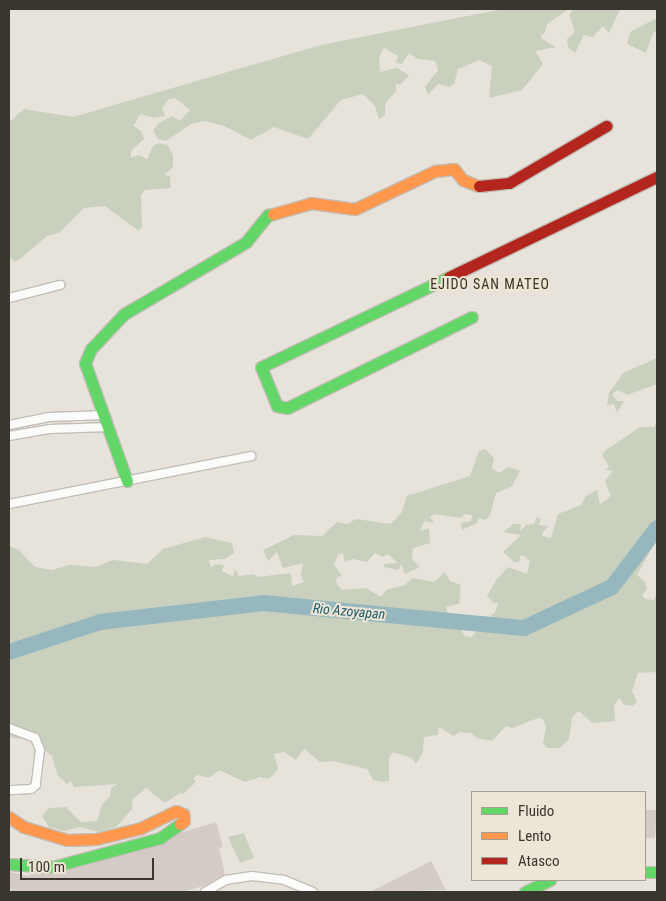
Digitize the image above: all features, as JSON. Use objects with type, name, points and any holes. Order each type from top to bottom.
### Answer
[{"type":"street","points":[[127,481],[105,415],[88,377],[85,363],[91,349],[124,314],[246,242],[268,215],[311,203],[355,209],[408,182],[435,171],[454,169],[463,180],[480,187],[509,183],[606,126]]},
{"type":"street","points":[[472,317],[287,408],[277,406],[261,367],[657,178]]},
{"type":"street","points":[[9,298],[60,285]]},
{"type":"street","points":[[9,424],[49,417],[105,415]]},
{"type":"street","points":[[9,436],[50,429],[109,427]]},
{"type":"street","points":[[9,504],[251,456]]},
{"type":"street","points":[[9,728],[35,738],[40,750],[36,785],[31,789],[9,790]]},
{"type":"street","points":[[9,817],[24,827],[67,840],[96,839],[141,828],[176,811],[183,814],[184,821],[160,838],[52,867],[9,864]]},
{"type":"street","points":[[205,892],[226,880],[252,876],[284,880],[313,892]]},
{"type":"street","points":[[525,892],[548,881]]},
{"type":"green space","points":[[503,9],[569,9],[548,23],[544,34],[541,34],[542,39],[556,47],[535,51],[543,64],[522,90],[489,98],[492,66],[479,60],[458,69],[454,84],[449,87],[438,84],[428,95],[425,87],[438,70],[435,61],[418,59],[409,53],[402,64],[396,63],[398,56],[384,48],[379,57],[380,72],[397,68],[409,75],[400,85],[396,83],[396,91],[385,104],[385,115],[379,119],[375,106],[363,94],[341,100],[308,139],[274,127],[251,140],[224,126],[205,121],[191,124],[166,141],[158,139],[153,130],[159,123],[172,116],[180,121],[190,110],[175,98],[169,99],[162,108],[165,116],[154,118],[140,114],[134,126],[141,131],[144,139],[131,151],[131,158],[138,155],[147,159],[153,146],[159,143],[168,145],[173,155],[173,167],[164,175],[170,176],[171,188],[145,190],[141,195],[142,226],[139,231],[105,206],[84,208],[59,233],[47,236],[20,259],[15,262],[9,257],[9,122],[24,109],[73,117],[321,45]]},
{"type":"green space","points":[[573,9],[620,9],[609,33],[603,26],[593,37],[584,35],[575,53],[568,47],[567,39],[575,32],[569,15]]},
{"type":"green space","points":[[657,18],[657,31],[653,33],[646,53],[627,44],[630,32]]},
{"type":"green space","points":[[657,358],[657,384],[627,395],[618,390],[612,394],[617,401],[624,401],[617,413],[614,404],[607,405],[609,393],[623,373]]},
{"type":"green space","points":[[657,420],[657,524],[653,532],[657,539],[637,575],[645,582],[647,589],[642,595],[645,599],[654,600],[657,592],[657,672],[638,673],[632,691],[637,702],[633,706],[624,705],[619,698],[614,705],[615,721],[592,723],[579,711],[572,717],[569,739],[560,748],[547,748],[543,743],[546,727],[543,719],[538,718],[512,728],[506,726],[492,741],[477,738],[471,733],[459,732],[454,736],[439,727],[438,735],[424,737],[423,752],[416,764],[412,758],[393,752],[389,758],[389,781],[381,782],[373,780],[367,769],[333,761],[320,762],[304,749],[296,760],[284,752],[274,754],[278,769],[269,779],[260,777],[245,782],[219,770],[209,778],[198,775],[193,778],[196,782],[183,794],[180,793],[165,803],[146,788],[133,799],[132,809],[116,827],[98,832],[80,827],[64,831],[49,827],[42,816],[49,808],[66,807],[81,822],[97,821],[102,804],[110,797],[111,788],[118,784],[74,787],[71,781],[67,784],[58,776],[52,756],[44,749],[27,740],[9,737],[9,546],[19,550],[35,567],[52,570],[69,565],[95,567],[113,560],[147,564],[163,549],[205,537],[232,543],[234,553],[225,559],[209,560],[211,567],[216,564],[224,565],[222,571],[233,577],[235,569],[239,576],[254,574],[258,577],[291,573],[292,586],[304,582],[301,575],[303,563],[283,568],[277,552],[268,561],[263,550],[294,535],[322,536],[337,522],[347,524],[356,519],[391,524],[401,513],[407,496],[470,476],[479,451],[485,449],[494,458],[492,468],[499,473],[509,467],[520,471],[512,486],[496,493],[490,515],[485,520],[478,518],[477,523],[462,530],[461,523],[471,521],[472,515],[464,514],[461,518],[434,514],[430,517],[434,523],[424,521],[420,531],[429,528],[430,543],[413,548],[412,559],[420,567],[405,574],[401,564],[399,570],[384,567],[384,564],[398,563],[388,554],[383,557],[375,553],[367,562],[353,559],[345,562],[343,553],[338,554],[334,565],[342,576],[337,577],[336,583],[342,590],[366,588],[381,597],[386,590],[405,585],[412,578],[434,582],[445,572],[450,581],[461,585],[459,604],[446,607],[450,621],[458,625],[465,636],[472,637],[480,627],[477,619],[482,616],[489,618],[495,612],[498,603],[493,603],[487,596],[496,580],[508,567],[527,574],[530,561],[523,555],[520,556],[519,562],[514,562],[503,552],[521,535],[503,532],[514,524],[521,524],[520,531],[526,525],[534,524],[537,517],[541,519],[539,525],[549,526],[542,533],[543,536],[551,538],[558,514],[581,505],[586,496],[597,490],[600,505],[611,496],[605,481],[613,471],[606,470],[609,466],[602,455],[640,427],[654,427]]},
{"type":"green space","points":[[244,833],[254,858],[240,863],[228,837]]},
{"type":"building","points":[[646,810],[657,810],[655,838],[646,838]]},
{"type":"building","points":[[216,822],[223,847],[219,848],[225,874],[204,886],[181,892],[14,892],[9,888],[9,872],[30,876],[30,873],[54,874],[162,845],[180,833]]},
{"type":"building","points":[[431,861],[446,890],[370,892]]},
{"type":"waterway","name":"Rio Azoyapan","points":[[9,652],[100,622],[263,603],[524,628],[612,587],[657,528]]},
{"type":"traffic: fast","points":[[127,481],[85,363],[91,349],[124,314],[246,242],[268,215],[273,214]]},
{"type":"traffic: fast","points":[[449,277],[261,367],[277,406],[287,408],[472,317]]},
{"type":"traffic: fast","points":[[9,864],[52,867],[160,838],[180,824]]},
{"type":"traffic: fast","points":[[646,872],[657,872]]},
{"type":"traffic: fast","points":[[525,892],[548,881]]},
{"type":"traffic: slow","points":[[273,214],[311,203],[355,209],[435,171],[454,169],[463,180],[479,186]]},
{"type":"traffic: slow","points":[[9,817],[24,827],[67,840],[96,839],[141,828],[176,811],[183,814],[184,821],[180,824]]},
{"type":"traffic: jam","points":[[479,186],[509,183],[606,126]]},
{"type":"traffic: jam","points":[[449,277],[657,177]]},
{"type":"district","name":"EJIDO SAN MATEO","points":[[490,284]]}]
